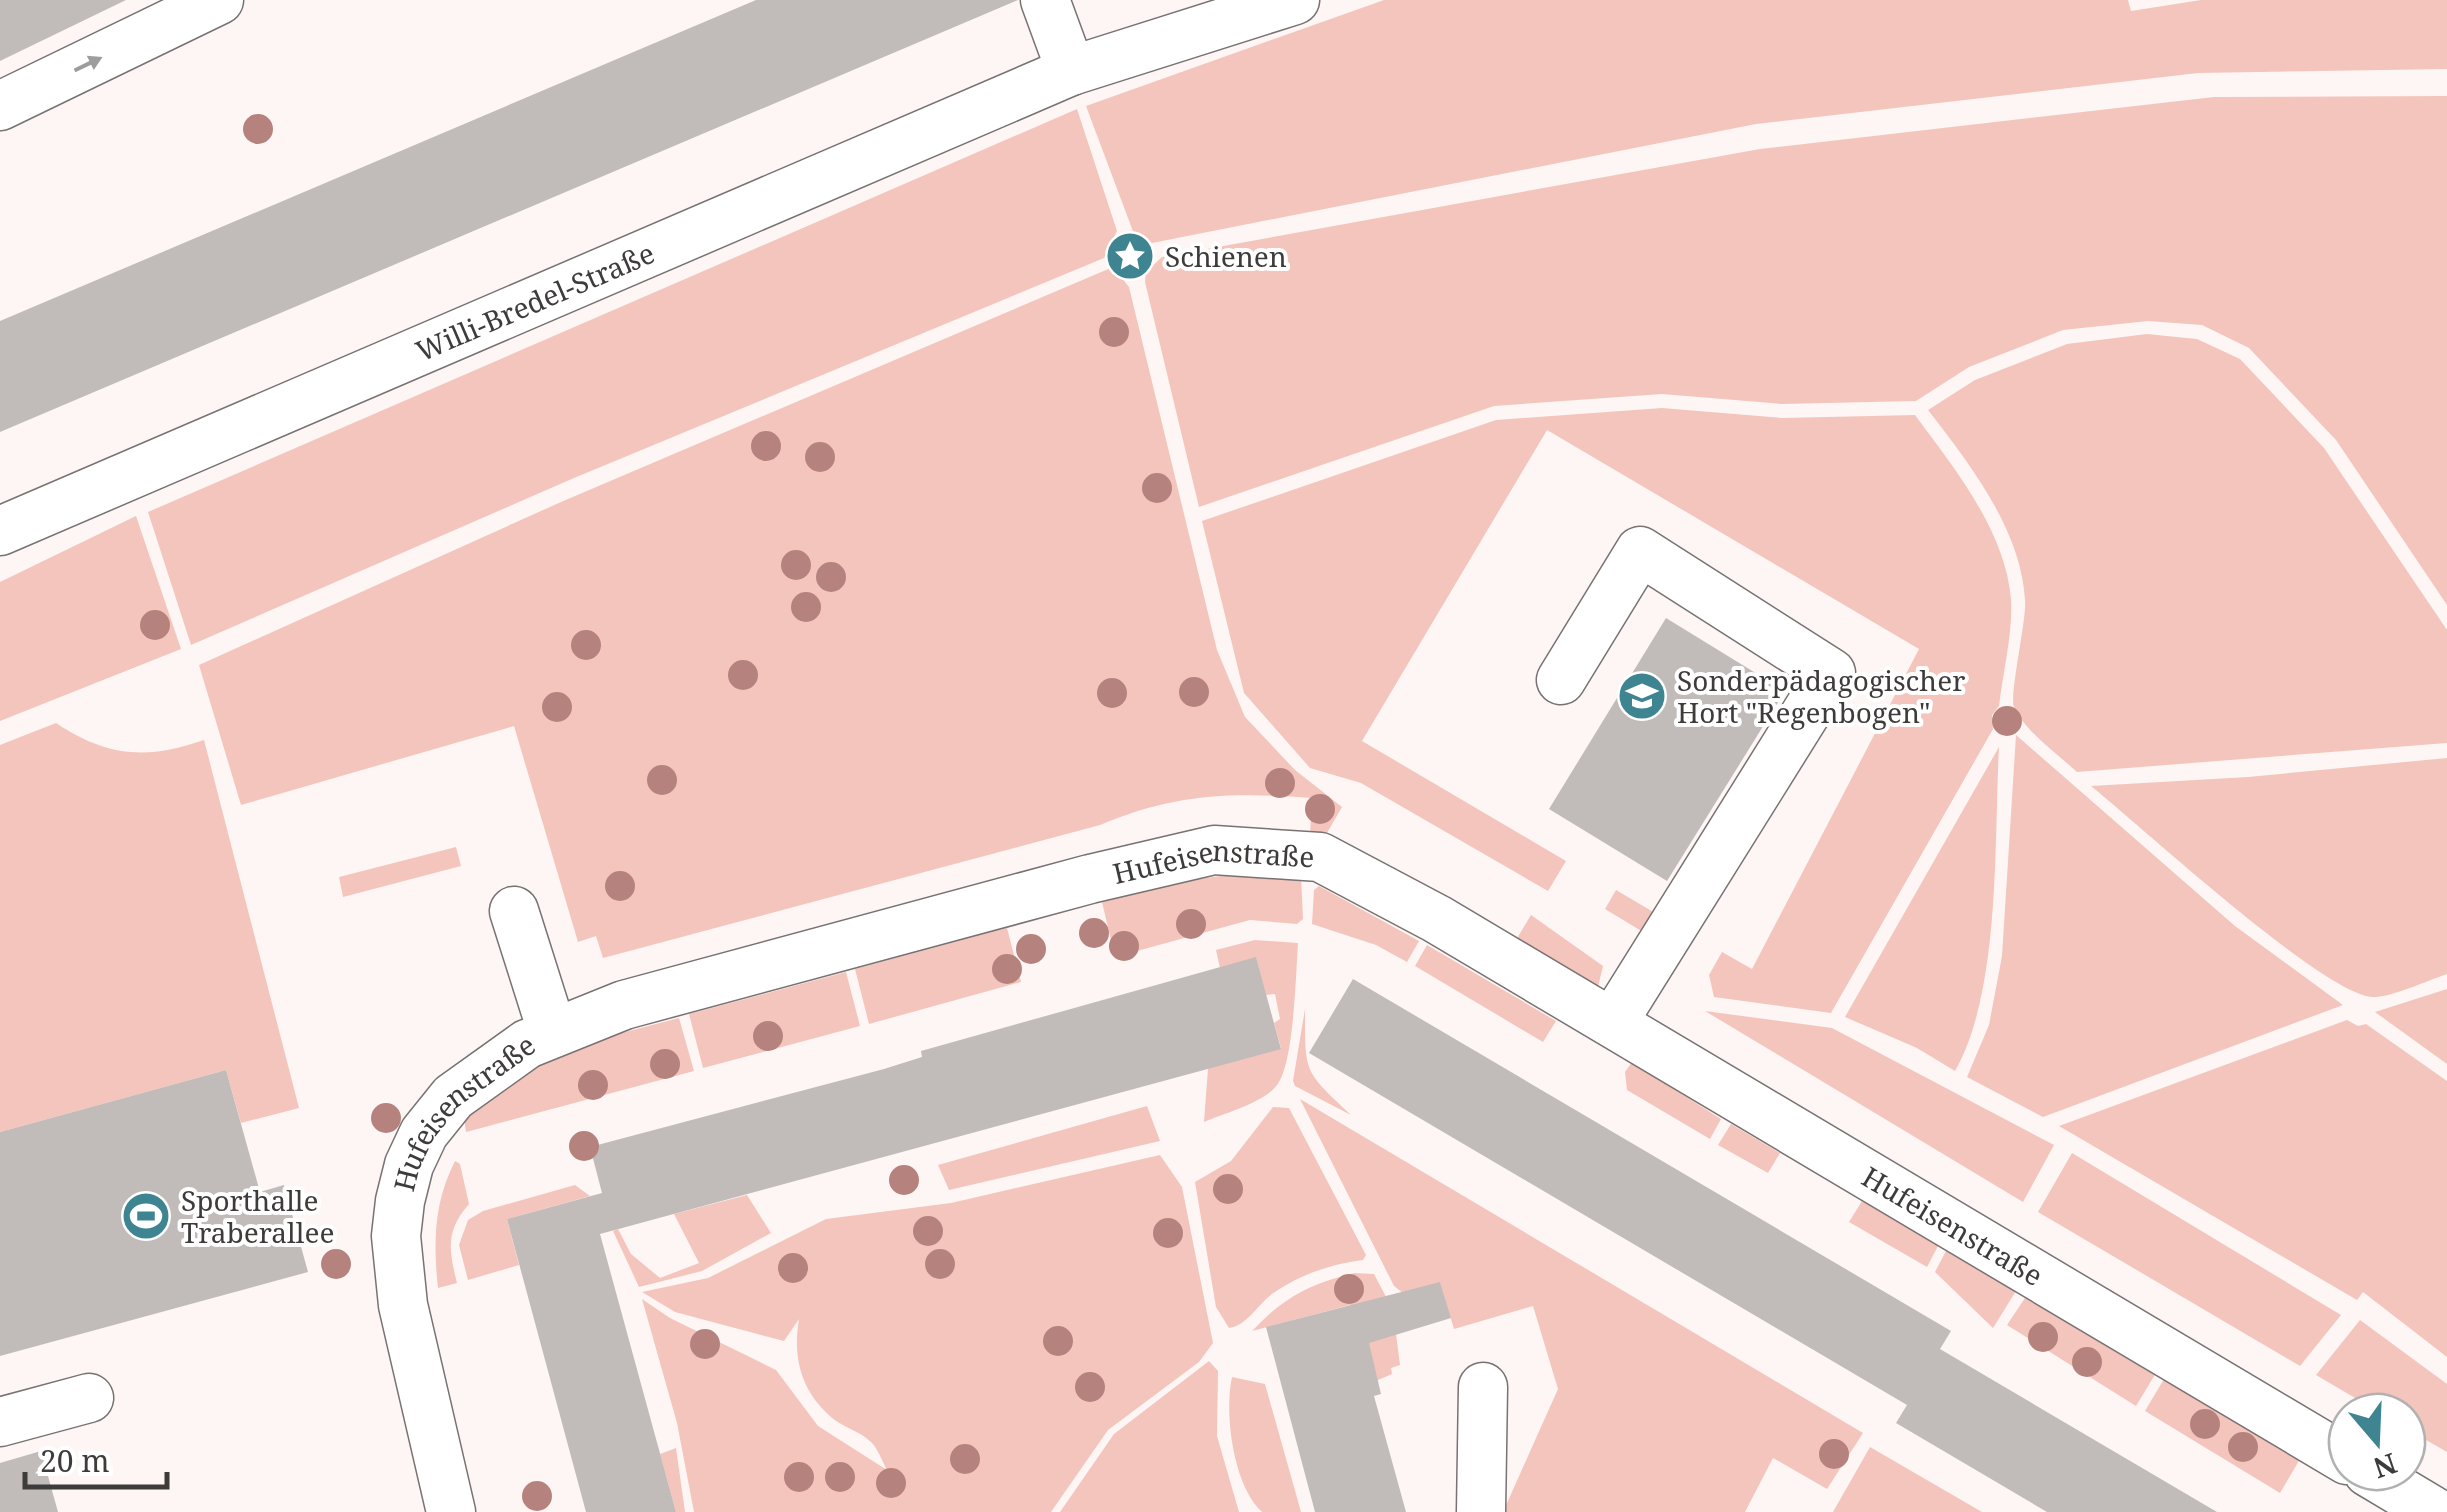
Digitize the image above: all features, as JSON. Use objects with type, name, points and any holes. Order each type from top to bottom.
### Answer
[{"type":"street","points":[[0,106],[220,0]]},
{"type":"street","points":[[1045,0],[1070,71]]},
{"type":"street","name":"Willi-Bredel-Straße","points":[[0,531],[1070,71],[1294,0]]},
{"type":"street","points":[[1562,680],[1640,551],[1831,673],[1613,1022]]},
{"type":"street","name":"Hufeisenstraße","points":[[452,1512],[402,1305],[396,1236],[409,1165],[424,1133],[453,1097],[488,1068],[552,1031],[624,1006],[1090,878],[1214,850],[1241,848],[1320,856],[1613,1022],[2327,1448]]},
{"type":"street","points":[[514,911],[552,1031]]},
{"type":"street","points":[[1481,1512],[1483,1387]]},
{"type":"street","points":[[0,1422],[89,1398]]},
{"type":"street","points":[[2402,1492],[2435,1512]]},
{"type":"shaded area","points":[[1384,0],[2128,0],[2131,11],[2201,0],[2447,0],[2447,69],[2198,73],[1756,124],[1152,243],[1134,234],[1086,106]]},
{"type":"shaded area","points":[[2447,96],[2447,605],[2336,440],[2249,348],[2202,325],[2148,321],[2063,330],[1969,367],[1916,401],[1782,404],[1662,394],[1494,406],[1199,507],[1145,282],[1146,272],[1162,257],[1760,149],[2214,97]]},
{"type":"shaded area","points":[[1077,109],[1117,231],[1104,258],[574,478],[191,645],[148,512]]},
{"type":"shaded area","points":[[1113,267],[1129,287],[1217,650],[1245,717],[1295,770],[1342,807],[1324,838],[1310,835],[1312,798],[1230,795],[1179,801],[603,958],[596,936],[578,942],[514,726],[241,805],[199,665],[561,502]]},
{"type":"shaded area","points":[[2147,334],[2197,339],[2240,359],[2324,448],[2447,630],[2447,743],[2077,772],[2019,716],[2013,700],[2025,600],[2014,548],[1990,498],[1928,410],[1975,380],[2067,344]]},
{"type":"shaded area","points":[[1662,408],[1782,418],[1915,415],[1975,501],[2007,573],[2011,625],[1999,706],[1992,715],[1993,729],[1831,1013],[1714,997],[1709,975],[1722,952],[1752,969],[1919,649],[1547,430],[1362,741],[1566,861],[1548,891],[1361,783],[1310,768],[1244,693],[1202,521],[1496,420]]},
{"type":"shaded area","points":[[136,516],[181,649],[0,721],[0,582]]},
{"type":"shaded area","points":[[56,723],[93,743],[128,752],[164,751],[204,740],[299,1108],[241,1123],[226,1070],[0,1132],[0,745]]},
{"type":"shaded area","points":[[2016,735],[2235,926],[2343,1005],[2043,1117],[1967,1077],[1989,1025],[2002,956]]},
{"type":"shaded area","points":[[1999,747],[1988,958],[1970,1038],[1955,1071],[1917,1048],[1845,1017]]},
{"type":"shaded area","points":[[2447,758],[2447,974],[2380,997],[2349,989],[2275,940],[2091,786],[2248,777]]},
{"type":"shaded area","points":[[456,847],[461,866],[343,897],[339,877]]},
{"type":"shaded area","points":[[1240,873],[1301,876],[1303,919],[1297,924],[1250,920],[1115,957],[1102,902],[1185,881]]},
{"type":"shaded area","points":[[1319,886],[1419,941],[1407,962],[1376,945],[1312,924],[1314,890]]},
{"type":"shaded area","points":[[1616,890],[1660,916],[1648,935],[1605,909]]},
{"type":"shaded area","points":[[1531,915],[1603,966],[1598,987],[1513,945]]},
{"type":"shaded area","points":[[1007,928],[1021,982],[869,1024],[855,969]]},
{"type":"shaded area","points":[[1255,940],[1298,943],[1284,1070],[1279,1082],[1265,1095],[1204,1122],[1208,1068],[1281,1048],[1274,1023],[1280,1019],[1275,994],[1266,995],[1256,958],[1220,968],[1216,950]]},
{"type":"shaded area","points":[[1427,945],[1556,1021],[1543,1042],[1415,966]]},
{"type":"shaded area","points":[[846,972],[860,1026],[703,1068],[689,1014]]},
{"type":"shaded area","points":[[2447,989],[2447,1064],[2375,1012]]},
{"type":"shaded area","points":[[1305,1009],[1310,1070],[1351,1115],[1295,1086]]},
{"type":"shaded area","points":[[1705,1011],[1832,1028],[2054,1145],[2023,1202]]},
{"type":"shaded area","points":[[679,1018],[694,1071],[466,1132],[464,1117],[517,1074],[579,1044]]},
{"type":"shaded area","points":[[2347,1020],[2358,1026],[2366,1024],[2447,1081],[2447,1357],[2363,1292],[2357,1300],[2059,1126]]},
{"type":"shaded area","points":[[1632,1062],[1721,1119],[1710,1139],[1627,1090],[1625,1072]]},
{"type":"shaded area","points":[[1300,1099],[1863,1433],[1827,1489],[1773,1458],[1745,1512],[1503,1512],[1558,1389],[1533,1306],[1454,1329],[1440,1283],[1403,1293],[1394,1286]]},
{"type":"shaded area","points":[[1147,1106],[1160,1141],[949,1190],[938,1165]]},
{"type":"shaded area","points":[[1273,1107],[1289,1108],[1366,1255],[1363,1260],[1293,1281],[1272,1294],[1242,1323],[1229,1328],[1216,1307],[1195,1182],[1231,1161]]},
{"type":"shaded area","points":[[1731,1124],[1780,1153],[1768,1173],[1718,1145]]},
{"type":"shaded area","points":[[2072,1153],[2341,1315],[2300,1366],[2038,1212]]},
{"type":"shaded area","points":[[1160,1155],[1182,1187],[1213,1343],[1199,1362],[1108,1430],[1051,1512],[694,1512],[677,1423],[642,1299],[670,1318],[776,1370],[818,1426],[887,1470],[871,1442],[831,1417],[805,1383],[798,1358],[799,1319],[784,1341],[675,1312],[642,1292],[708,1278],[826,1219],[951,1203]]},
{"type":"shaded area","points":[[455,1161],[460,1164],[469,1204],[456,1223],[451,1242],[457,1283],[438,1288],[437,1223]]},
{"type":"shaded area","points":[[575,1185],[590,1196],[507,1219],[519,1265],[468,1280],[459,1245],[468,1220],[483,1211]]},
{"type":"shaded area","points":[[747,1195],[771,1233],[702,1271],[639,1287],[613,1231],[618,1229],[631,1254],[660,1278],[699,1263],[674,1214]]},
{"type":"shaded area","points":[[1862,1201],[1938,1246],[1927,1267],[1849,1222]]},
{"type":"shaded area","points":[[1946,1251],[2016,1291],[1993,1328],[1935,1272]]},
{"type":"shaded area","points":[[1355,1273],[1374,1274],[1393,1310],[1400,1365],[1391,1368],[1392,1374],[1371,1383],[1350,1305],[1252,1331],[1299,1293]]},
{"type":"shaded area","points":[[2025,1298],[2156,1373],[2136,1406],[2007,1325]]},
{"type":"shaded area","points":[[2360,1320],[2447,1384],[2447,1452],[2427,1440],[2427,1392],[2345,1392],[2316,1375]]},
{"type":"shaded area","points":[[1209,1361],[1218,1371],[1217,1436],[1239,1512],[1060,1512],[1114,1434]]},
{"type":"shaded area","points":[[1232,1377],[1265,1384],[1301,1512],[1262,1512],[1244,1485],[1230,1429]]},
{"type":"shaded area","points":[[2164,1379],[2300,1459],[2280,1493],[2145,1411]]},
{"type":"shaded area","points":[[1870,1447],[1982,1512],[1833,1512]]},
{"type":"shaded area","points":[[676,1448],[685,1512],[676,1512],[660,1454]]},
{"type":"building","points":[[0,0],[126,0],[0,61]]},
{"type":"building","points":[[756,0],[1018,0],[0,432],[0,321]]},
{"type":"building","points":[[1666,618],[1785,691],[1667,881],[1549,809]]},
{"type":"building","points":[[1256,957],[1281,1049],[600,1234],[676,1512],[586,1512],[507,1219],[602,1193],[590,1147],[884,1069],[922,1057],[921,1051]]},
{"type":"building","points":[[1353,979],[1951,1331],[1940,1349],[2217,1512],[2047,1512],[1896,1423],[1907,1405],[1309,1053]]},
{"type":"building","name":"Sporthalle Traberallee","points":[[226,1070],[260,1192],[284,1185],[308,1272],[0,1356],[0,1132]]},
{"type":"building","points":[[1440,1282],[1451,1318],[1369,1343],[1381,1394],[1374,1396],[1406,1512],[1315,1512],[1266,1327]]},
{"type":"building","points":[[41,1451],[58,1512],[0,1512],[0,1463]]},
{"type":"place","name":"Schienen","points":[[1130,256]]},
{"type":"place","name":"Sonderpädagogischer Hort \"Regenbogen\"","points":[[1642,696]]},
{"type":"place","name":"Sporthalle Traberallee","points":[[146,1216]]}]
